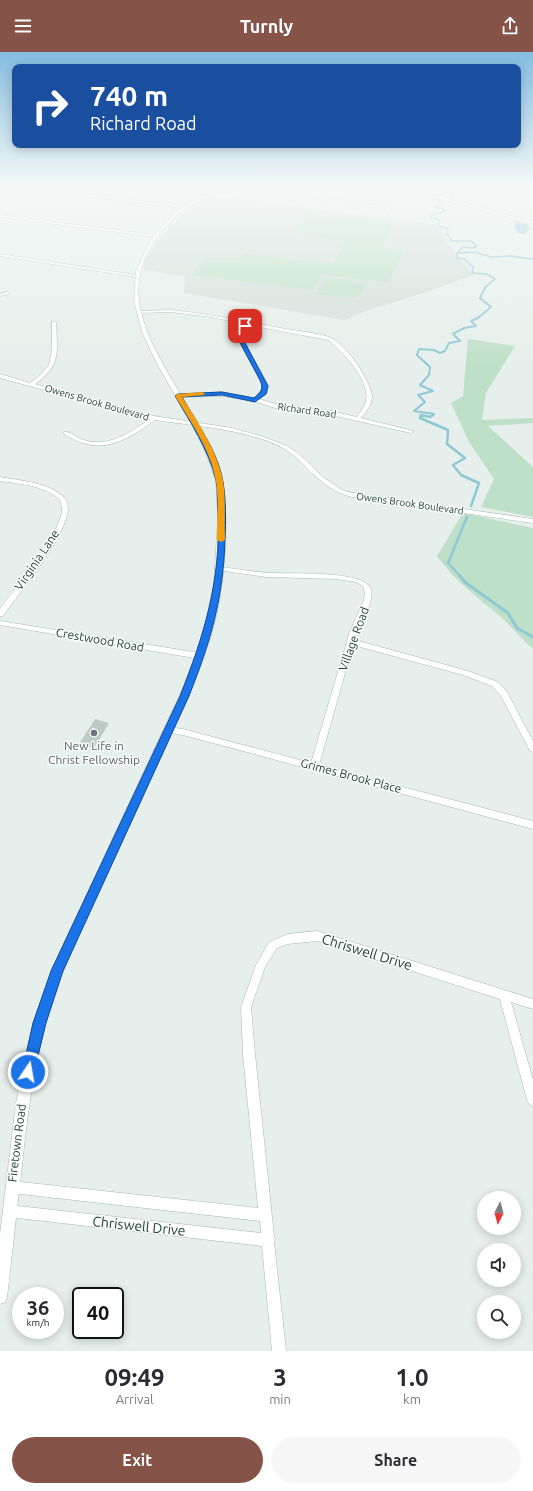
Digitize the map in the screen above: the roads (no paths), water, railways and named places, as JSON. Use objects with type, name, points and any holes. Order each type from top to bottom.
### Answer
[{"type":"street","name":"Firetown Road","points":[[0,1297],[6,1219],[12,1187],[22,1103],[39,1023],[57,971],[168,730],[200,656],[211,620],[220,568],[222,525],[220,482],[210,451],[158,363],[142,326],[139,312],[137,274],[142,257],[150,245]]},
{"type":"street","points":[[0,255],[116,273],[137,274]]},
{"type":"street","points":[[0,295],[7,293]]},
{"type":"street","points":[[139,312],[171,311],[248,323],[330,339],[337,344],[368,386],[369,398],[358,419]]},
{"type":"street","points":[[32,384],[46,374],[54,363],[54,322]]},
{"type":"street","points":[[248,323],[242,329],[240,339],[266,386],[264,393],[255,400]]},
{"type":"street","name":"Owens Brook Boulevard","points":[[0,376],[154,418],[249,434],[285,447],[297,455],[322,479],[342,492],[352,495],[533,522]]},
{"type":"street","name":"Richard Road","points":[[178,396],[222,394],[255,400],[292,410],[331,413],[411,432]]},
{"type":"street","points":[[66,433],[77,441],[105,444],[134,434],[154,418]]},
{"type":"street","name":"Virginia Lane","points":[[0,479],[39,486],[55,492],[63,499],[66,508],[65,516],[46,551],[0,614]]},
{"type":"street","name":"Village Road","points":[[220,568],[274,575],[340,578],[364,583],[369,592],[368,601],[351,642],[314,766]]},
{"type":"street","name":"Crestwood Road","points":[[0,623],[200,656]]},
{"type":"street","points":[[351,642],[465,673],[495,684],[504,694],[533,749]]},
{"type":"street","name":"Grimes Brook Place","points":[[168,730],[183,732],[314,766],[533,825]]},
{"type":"street","name":"Chriswell Drive","points":[[279,1351],[249,1054],[246,1007],[261,965],[273,945],[288,939],[317,936],[533,1004]]},
{"type":"street","points":[[504,995],[533,1100]]},
{"type":"street","name":"Chriswell Drive","points":[[12,1187],[266,1215]]},
{"type":"street","name":"Chriswell Drive","points":[[6,1219],[268,1240]]},
{"type":"waterway","points":[[457,253],[463,247],[472,248],[477,246],[475,245]]},
{"type":"waterway","points":[[457,253],[475,252],[491,257],[511,256],[533,259]]},
{"type":"waterway","points":[[457,253],[457,258],[464,259],[473,267],[472,273],[487,274],[495,279],[486,286]]},
{"type":"waterway","points":[[433,415],[434,414],[414,411],[425,402],[418,395],[433,391],[420,385],[429,375],[430,367],[417,355],[419,349],[434,350],[440,353],[445,351],[449,343],[460,341],[453,334],[464,328],[476,326],[471,321],[478,318],[491,307],[480,298],[486,286]]},
{"type":"waterway","points":[[433,415],[430,417],[421,415],[420,418],[448,430],[447,444],[465,458],[453,465],[461,475],[479,483],[471,506]]},
{"type":"waterway","points":[[461,577],[448,563],[467,517]]},
{"type":"waterway","points":[[460,576],[466,583],[508,613],[517,628],[533,637]]},
{"type":"place","name":"New Life in Christ Fellowship","points":[[94,733]]}]
